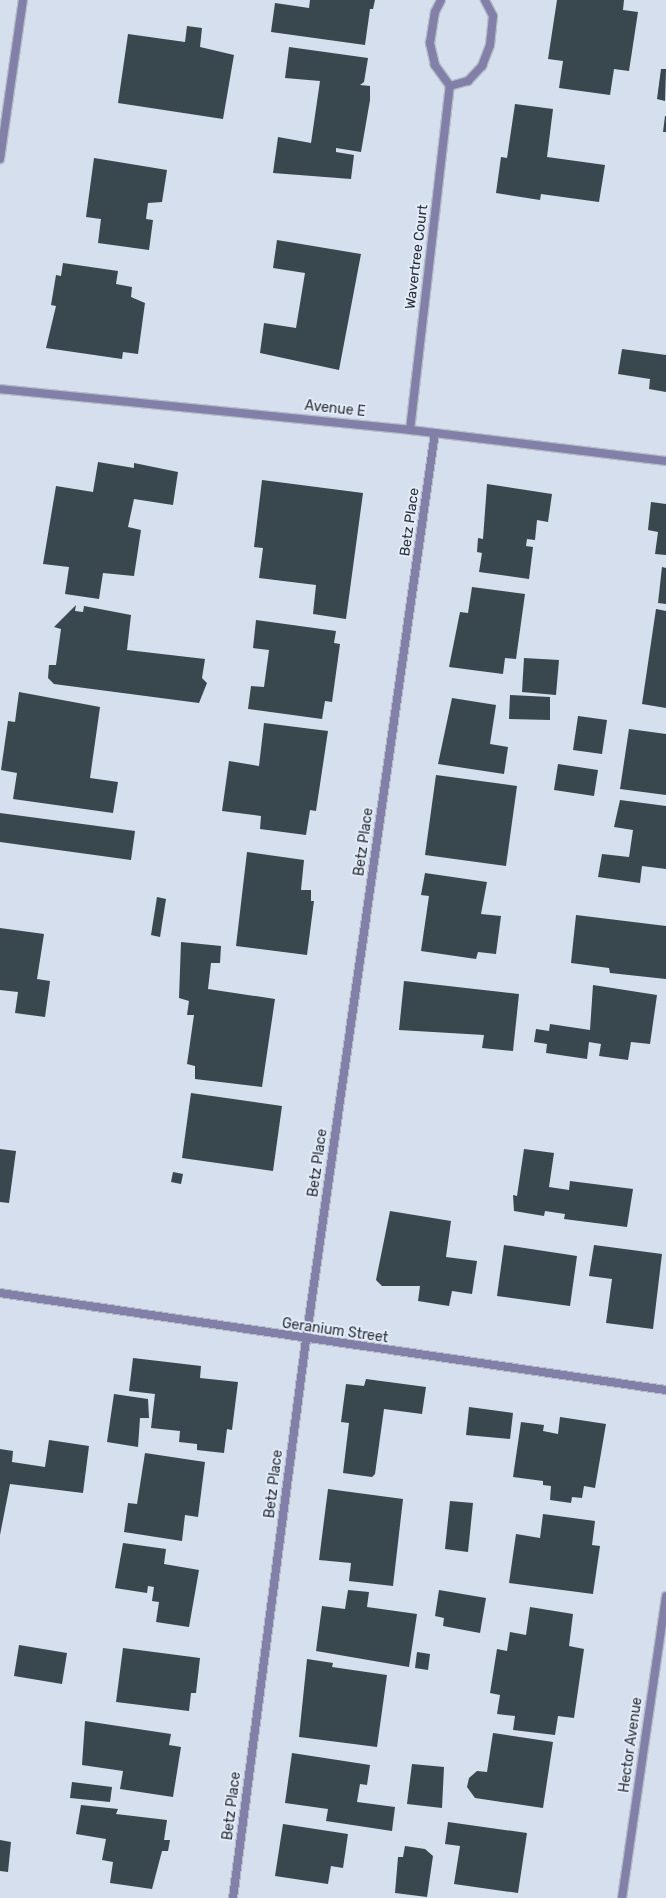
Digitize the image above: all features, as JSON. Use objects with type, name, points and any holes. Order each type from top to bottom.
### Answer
[{"type":"street","points":[[0,159],[22,0]]},
{"type":"street","points":[[441,0],[434,12],[430,43],[434,65],[450,86],[468,81],[482,66],[490,45],[493,16],[485,0]]},
{"type":"street","name":"Wavertree Court","points":[[410,430],[450,86]]},
{"type":"street","name":"Avenue E","points":[[0,389],[410,430],[666,461]]},
{"type":"street","name":"Betz Place","points":[[233,1898],[306,1340],[435,433]]},
{"type":"street","name":"Geranium Street","points":[[0,1293],[306,1340],[666,1390]]},
{"type":"street","name":"Hector Avenue","points":[[622,1898],[666,1596]]},
{"type":"building","points":[[310,0],[375,0],[373,9],[370,9],[365,45],[271,32],[275,3],[309,8]]},
{"type":"building","points":[[557,0],[624,0],[623,10],[638,12],[629,71],[614,69],[610,95],[559,88],[563,61],[548,59]]},
{"type":"building","points":[[187,26],[202,28],[200,47],[234,55],[223,119],[118,103],[128,34],[185,42]]},
{"type":"building","points":[[289,47],[368,58],[364,82],[360,85],[370,86],[370,100],[361,152],[336,148],[336,152],[354,155],[351,179],[273,173],[278,137],[311,143],[320,81],[285,78]]},
{"type":"building","points":[[661,69],[666,69],[665,101],[657,99]]},
{"type":"building","points":[[515,104],[553,109],[547,157],[605,165],[599,202],[541,194],[540,200],[496,193],[501,157],[507,158]]},
{"type":"building","points":[[665,116],[666,132],[663,132]]},
{"type":"building","points":[[94,158],[167,170],[162,202],[148,203],[146,219],[153,220],[149,250],[98,243],[101,219],[86,217]]},
{"type":"building","points":[[277,240],[361,254],[339,370],[260,353],[264,323],[296,328],[305,273],[273,268]]},
{"type":"building","points":[[63,263],[118,271],[116,284],[132,287],[131,297],[145,303],[138,354],[123,352],[122,359],[46,348],[56,306],[51,305],[56,275],[61,276]]},
{"type":"building","points":[[622,349],[666,355],[666,392],[649,389],[650,379],[618,374]]},
{"type":"building","points":[[98,462],[134,468],[134,463],[178,472],[173,505],[134,499],[128,527],[141,530],[134,576],[103,573],[99,599],[65,594],[69,567],[43,564],[56,486],[93,492]]},
{"type":"building","points":[[262,480],[363,493],[346,619],[313,614],[316,585],[259,578],[263,548],[254,547]]},
{"type":"building","points":[[487,484],[552,494],[548,522],[537,520],[535,540],[527,539],[526,546],[533,547],[529,579],[479,572],[482,553],[477,552],[478,538],[483,539]]},
{"type":"building","points":[[651,502],[666,504],[666,555],[655,554],[658,532],[648,530]]},
{"type":"building","points":[[662,567],[666,568],[666,604],[658,603]]},
{"type":"building","points":[[472,587],[525,594],[516,659],[505,658],[503,674],[449,667],[460,612],[468,613]]},
{"type":"building","points":[[76,605],[75,611],[83,612],[84,606],[131,615],[127,650],[205,659],[202,678],[207,683],[199,703],[54,684],[48,678],[49,665],[56,665],[61,629],[54,627]]},
{"type":"building","points":[[656,609],[666,611],[666,708],[642,704]]},
{"type":"building","points":[[256,620],[336,631],[334,643],[340,644],[332,702],[325,701],[322,719],[248,709],[251,686],[264,687],[269,650],[253,648]]},
{"type":"building","points":[[524,658],[559,660],[556,695],[522,692]]},
{"type":"building","points":[[19,692],[100,707],[90,778],[118,782],[113,813],[13,799],[17,773],[1,770],[8,721],[15,722]]},
{"type":"building","points":[[510,695],[550,697],[550,720],[509,719]]},
{"type":"building","points":[[452,698],[496,705],[490,744],[508,747],[504,774],[438,764]]},
{"type":"building","points":[[578,716],[607,720],[602,754],[573,750]]},
{"type":"building","points":[[264,723],[328,731],[316,811],[310,810],[306,835],[260,829],[261,816],[222,811],[229,761],[259,766]]},
{"type":"building","points":[[629,729],[666,734],[666,795],[620,789]]},
{"type":"building","points":[[558,764],[598,770],[594,796],[554,790]]},
{"type":"building","points":[[436,775],[517,786],[506,866],[425,855]]},
{"type":"building","points":[[620,800],[666,806],[666,869],[642,866],[640,883],[598,877],[602,854],[629,857],[633,830],[614,827]]},
{"type":"building","points":[[0,813],[135,831],[131,860],[0,842]]},
{"type":"building","points":[[247,852],[304,860],[301,890],[311,890],[311,901],[314,901],[307,955],[236,946]]},
{"type":"building","points":[[425,873],[487,882],[481,914],[501,916],[496,954],[478,952],[476,959],[421,951],[429,896],[421,895]]},
{"type":"building","points":[[157,897],[166,899],[160,937],[151,935]]},
{"type":"building","points":[[576,915],[666,926],[666,979],[610,973],[609,968],[571,963]]},
{"type":"building","points":[[0,928],[44,934],[37,979],[50,981],[45,1017],[15,1013],[18,992],[0,990]]},
{"type":"building","points":[[181,942],[221,946],[220,963],[211,963],[208,989],[275,999],[262,1087],[195,1079],[195,1066],[187,1064],[194,1015],[187,1015],[189,1001],[179,998]]},
{"type":"building","points":[[404,981],[519,994],[513,1051],[482,1048],[484,1035],[399,1030]]},
{"type":"building","points":[[593,985],[657,995],[650,1044],[631,1042],[628,1060],[599,1056],[601,1044],[589,1042],[587,1059],[546,1053],[547,1044],[534,1042],[536,1029],[549,1031],[550,1024],[590,1030]]},
{"type":"building","points":[[191,1093],[282,1106],[273,1171],[182,1158]]},
{"type":"building","points":[[0,1149],[16,1151],[9,1203],[0,1202]]},
{"type":"building","points":[[524,1149],[554,1153],[549,1187],[569,1190],[570,1181],[633,1189],[627,1227],[564,1219],[565,1214],[545,1211],[544,1216],[514,1211],[513,1195],[517,1196]]},
{"type":"building","points":[[173,1172],[183,1174],[181,1184],[171,1182]]},
{"type":"building","points":[[390,1211],[451,1221],[446,1257],[477,1261],[472,1294],[452,1291],[449,1306],[418,1301],[420,1286],[382,1286],[376,1280]]},
{"type":"building","points":[[504,1245],[577,1256],[570,1306],[497,1296]]},
{"type":"building","points":[[594,1245],[662,1254],[653,1329],[606,1323],[612,1279],[589,1276]]},
{"type":"building","points":[[133,1358],[201,1366],[200,1378],[238,1382],[232,1430],[227,1429],[224,1453],[197,1450],[197,1444],[179,1442],[180,1431],[151,1428],[155,1394],[129,1391]]},
{"type":"building","points":[[366,1379],[426,1387],[422,1414],[384,1409],[375,1474],[372,1477],[343,1473],[349,1423],[341,1422],[346,1384],[364,1386]]},
{"type":"building","points":[[114,1394],[148,1399],[149,1418],[140,1418],[138,1447],[107,1442]]},
{"type":"building","points":[[469,1407],[513,1413],[510,1439],[466,1435]]},
{"type":"building","points":[[560,1417],[606,1424],[595,1488],[584,1486],[582,1498],[572,1497],[571,1503],[550,1500],[551,1486],[543,1485],[543,1481],[513,1477],[521,1422],[544,1425],[543,1431],[558,1434]]},
{"type":"building","points":[[49,1440],[89,1446],[83,1493],[10,1484],[0,1535],[0,1449],[13,1451],[12,1462],[45,1467]]},
{"type":"building","points":[[145,1453],[205,1462],[198,1517],[185,1515],[182,1541],[124,1532],[128,1503],[137,1504]]},
{"type":"building","points":[[328,1489],[403,1499],[393,1586],[349,1581],[351,1563],[319,1560]]},
{"type":"building","points":[[450,1501],[473,1503],[468,1552],[445,1549]]},
{"type":"building","points":[[543,1514],[595,1521],[592,1545],[600,1546],[593,1594],[509,1583],[516,1534],[540,1538]]},
{"type":"building","points":[[123,1543],[166,1549],[164,1564],[199,1570],[189,1627],[156,1622],[159,1602],[152,1601],[154,1587],[148,1586],[147,1593],[115,1588]]},
{"type":"building","points":[[348,1590],[369,1592],[367,1607],[417,1614],[409,1667],[316,1651],[322,1606],[345,1609]]},
{"type":"building","points":[[439,1590],[486,1598],[480,1633],[443,1626],[444,1618],[435,1616]]},
{"type":"building","points":[[530,1607],[573,1614],[569,1646],[584,1649],[574,1718],[558,1716],[555,1735],[513,1730],[515,1716],[497,1714],[500,1695],[490,1693],[497,1649],[507,1651],[510,1632],[526,1635]]},
{"type":"building","points":[[19,1645],[67,1653],[62,1684],[14,1676]]},
{"type":"building","points":[[123,1648],[200,1658],[196,1693],[191,1693],[189,1711],[116,1702]]},
{"type":"building","points":[[417,1652],[430,1654],[428,1670],[415,1668]]},
{"type":"building","points":[[307,1659],[333,1663],[332,1667],[387,1675],[377,1747],[299,1737]]},
{"type":"building","points":[[85,1721],[171,1734],[169,1745],[181,1747],[173,1797],[120,1789],[123,1771],[82,1765]]},
{"type":"building","points":[[493,1733],[553,1742],[543,1808],[475,1798],[467,1787],[469,1778],[477,1771],[487,1772]]},
{"type":"building","points":[[292,1753],[370,1765],[367,1785],[360,1784],[357,1802],[395,1807],[392,1831],[326,1821],[328,1809],[285,1803]]},
{"type":"building","points":[[412,1764],[444,1767],[442,1808],[407,1804]]},
{"type":"building","points":[[72,1782],[112,1787],[110,1802],[70,1798]]},
{"type":"building","points":[[81,1805],[118,1809],[116,1814],[167,1820],[164,1840],[170,1840],[168,1851],[162,1851],[152,1889],[110,1883],[113,1862],[102,1860],[106,1839],[76,1834]]},
{"type":"building","points":[[448,1822],[527,1833],[518,1893],[454,1884],[460,1846],[445,1844]]},
{"type":"building","points":[[283,1824],[348,1834],[343,1868],[331,1866],[328,1884],[275,1876]]},
{"type":"building","points":[[0,1840],[11,1842],[8,1872],[0,1871]]},
{"type":"building","points":[[405,1846],[425,1849],[433,1856],[427,1897],[395,1893],[398,1857],[403,1857]]}]
